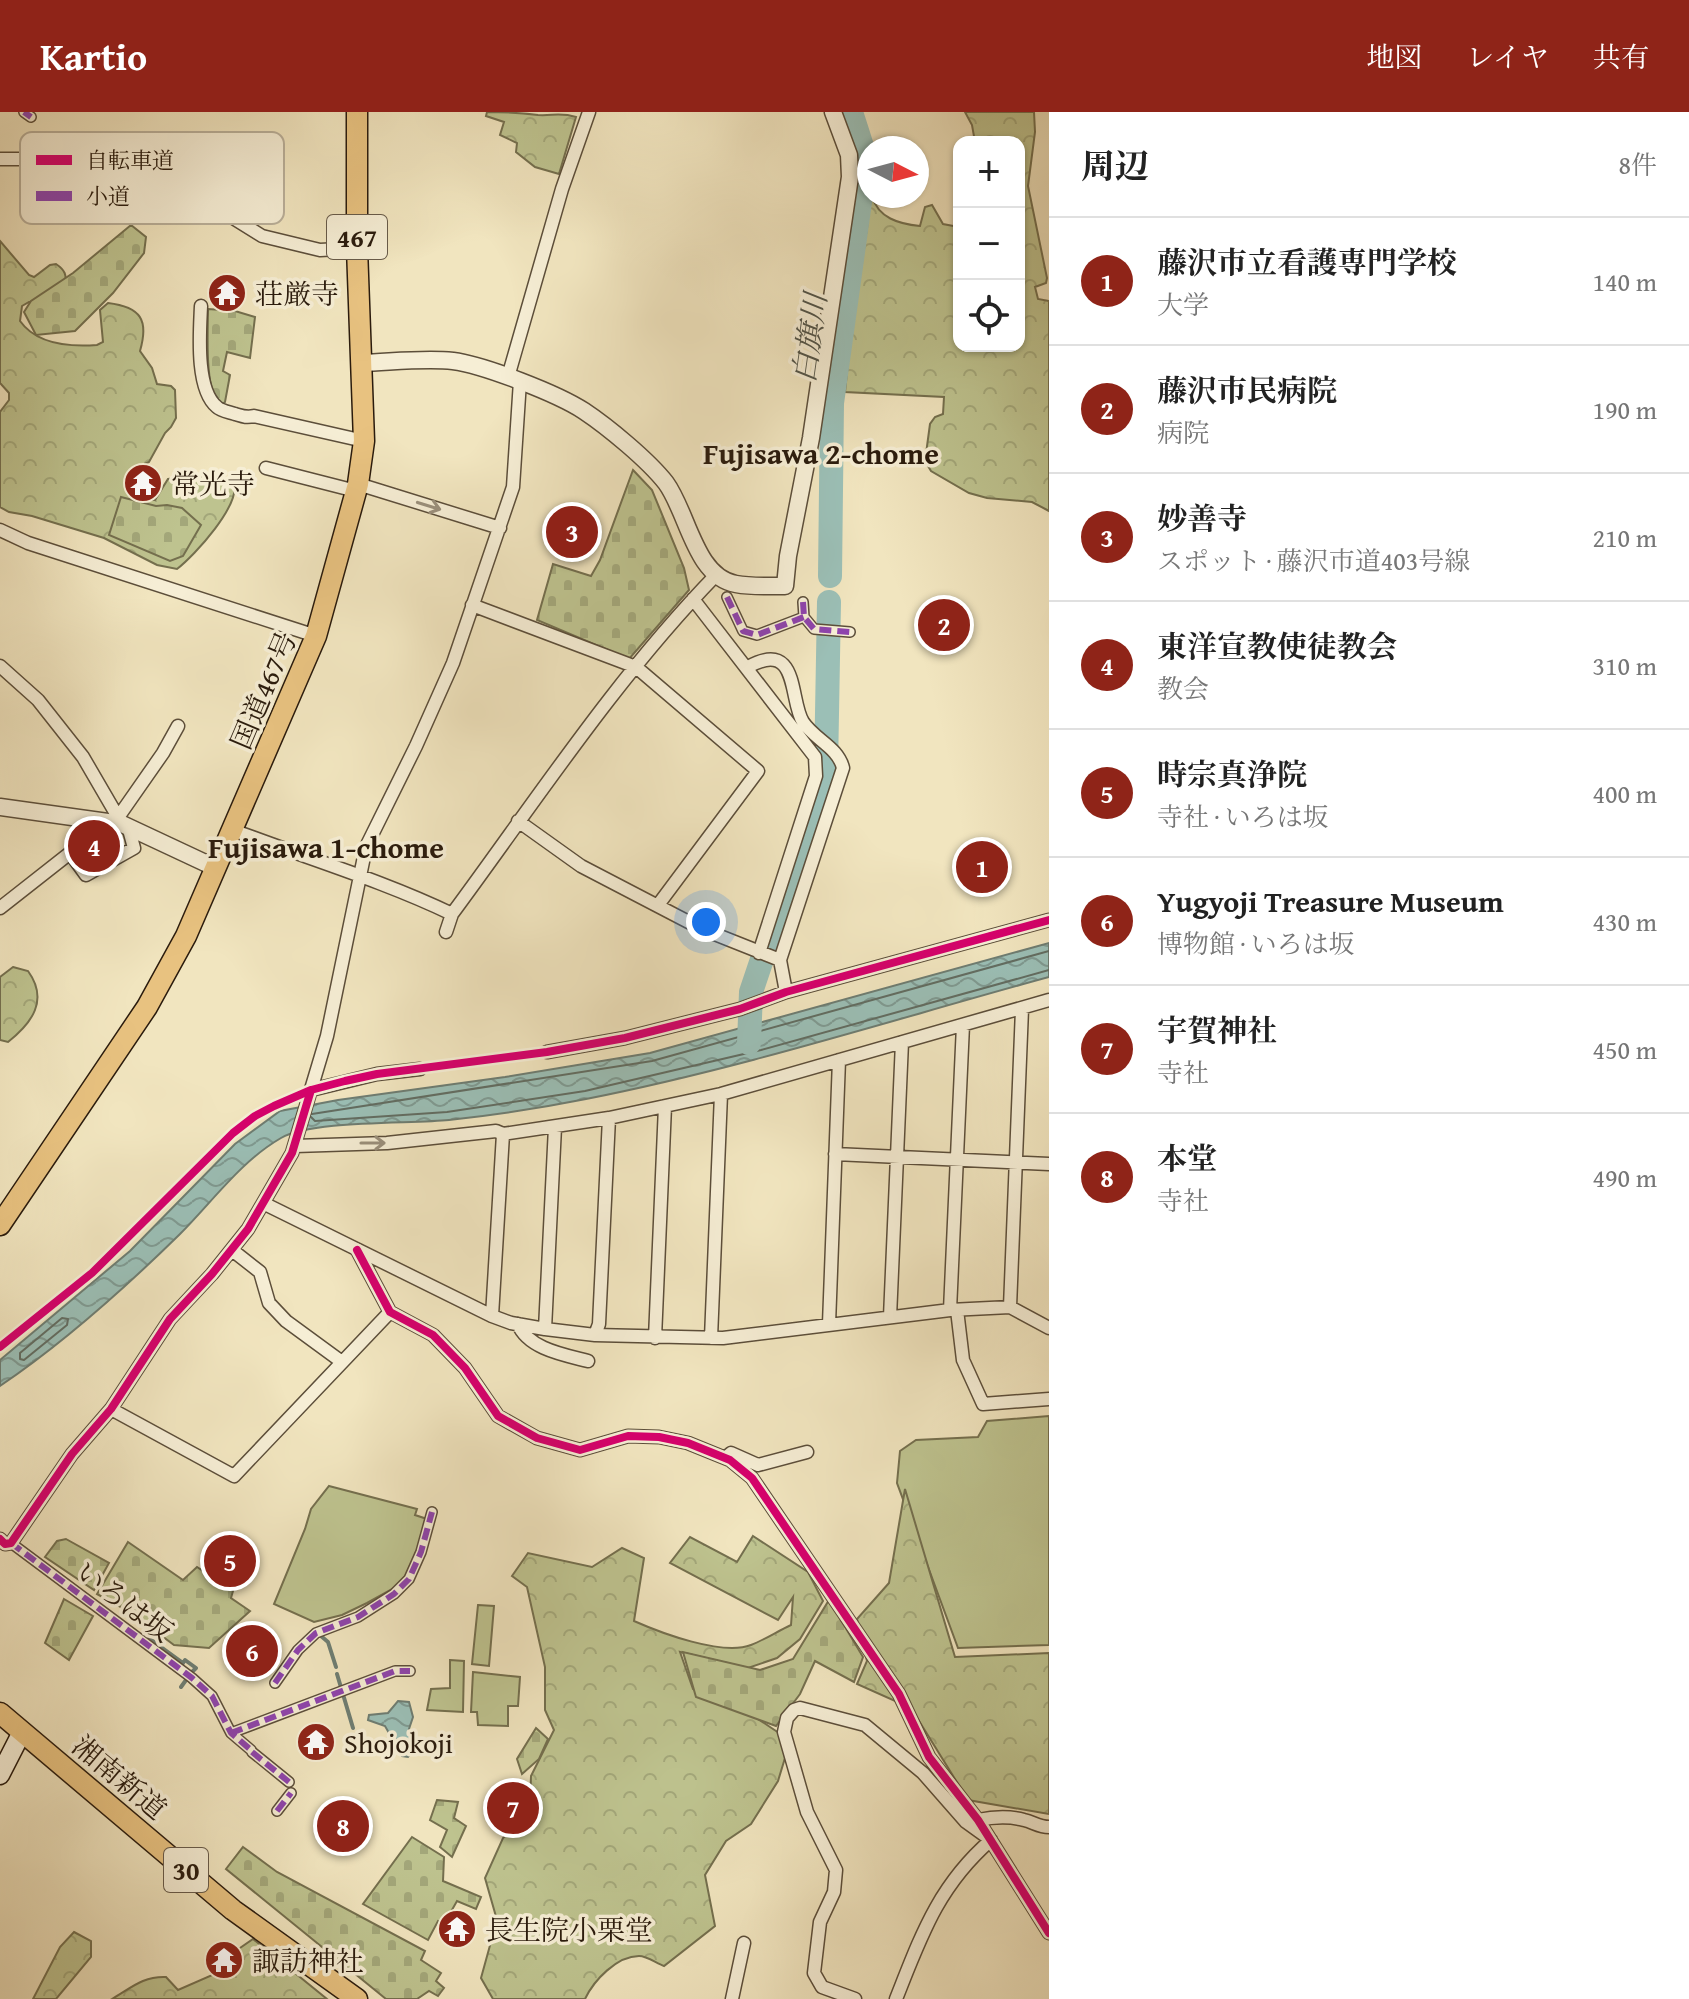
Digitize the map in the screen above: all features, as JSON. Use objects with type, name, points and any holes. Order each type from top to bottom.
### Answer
[{"type":"main road","name":"国道467号","points":[[0,1225],[147,1007],[186,936],[316,636],[357,488],[364,441],[357,248],[357,112]]},
{"type":"main road","name":"湘南新道","points":[[0,1713],[233,1910],[357,1999]]},
{"type":"main road","points":[[0,1775],[22,1732]]},
{"type":"street","points":[[6,1542],[72,1454],[111,1409],[170,1319],[232,1250],[263,1203],[297,1140],[327,1036],[360,874],[372,833],[453,663],[516,473],[514,379],[562,189],[589,112]]},
{"type":"street","points":[[362,363],[454,361],[514,379],[583,410],[634,452],[665,483],[684,514],[702,559],[716,575],[736,584],[785,586],[811,438],[850,177],[849,155],[833,112]]},
{"type":"street","points":[[243,224],[262,236],[320,250],[357,248]]},
{"type":"street","points":[[201,306],[203,378],[217,408],[364,441]]},
{"type":"street","points":[[266,468],[357,488],[500,528]]},
{"type":"street","points":[[0,530],[28,543],[316,636]]},
{"type":"street","points":[[446,932],[452,914],[569,750],[716,575]]},
{"type":"street","points":[[727,597],[743,631],[757,635],[804,617]]},
{"type":"street","points":[[693,599],[815,757],[816,776],[759,953]]},
{"type":"street","points":[[803,602],[804,617],[814,629],[850,632]]},
{"type":"street","points":[[472,605],[636,667],[758,771],[658,905]]},
{"type":"street","points":[[748,667],[771,659],[784,668],[794,684],[800,718],[841,759],[842,777],[780,960],[786,992]]},
{"type":"street","points":[[0,666],[38,700],[83,757],[123,822],[134,848],[86,875],[70,853],[0,908]]},
{"type":"street","points":[[123,822],[178,726]]},
{"type":"street","points":[[0,807],[123,822],[216,868]]},
{"type":"street","points":[[518,821],[581,866],[702,929],[780,960]]},
{"type":"street","points":[[233,830],[360,874],[452,914]]},
{"type":"street","points":[[547,1052],[625,1038],[740,1009],[786,992],[1049,920]]},
{"type":"street","points":[[297,1140],[387,1143],[496,1131],[503,1134],[609,1118],[721,1094],[1049,1000]]},
{"type":"street","points":[[1010,1307],[1022,1009]]},
{"type":"street","points":[[963,1025],[954,1310],[963,1360],[983,1404],[1049,1399]]},
{"type":"street","points":[[890,1317],[902,1042]]},
{"type":"street","points":[[829,1324],[839,1060]]},
{"type":"street","points":[[310,1094],[377,1074],[420,1069]]},
{"type":"street","points":[[711,1338],[721,1094]]},
{"type":"street","points":[[655,1338],[665,1106]]},
{"type":"street","points":[[595,1335],[599,1324],[609,1118]]},
{"type":"street","points":[[545,1329],[555,1127]]},
{"type":"street","points":[[492,1316],[503,1134]]},
{"type":"street","points":[[835,1154],[1049,1164]]},
{"type":"street","points":[[263,1203],[492,1316],[545,1329],[595,1335],[711,1338],[954,1310],[1010,1307],[1049,1328]]},
{"type":"street","points":[[232,1250],[260,1272],[269,1303],[286,1321],[342,1362]]},
{"type":"street","points":[[357,1250],[390,1312],[433,1335],[465,1368],[498,1416],[537,1438],[580,1450],[628,1436],[659,1437],[688,1443],[725,1458],[752,1478],[899,1694],[929,1757],[978,1820],[1049,1933]]},
{"type":"street","points":[[111,1409],[234,1476],[390,1312]]},
{"type":"street","points":[[518,1324],[524,1337],[552,1352],[588,1361]]},
{"type":"street","points":[[725,1458],[731,1453],[758,1465],[807,1452]]},
{"type":"street","points":[[275,1683],[298,1650],[316,1633],[358,1617],[394,1594],[409,1579],[421,1552],[432,1512]]},
{"type":"street","name":"いろは坂","points":[[6,1542],[192,1678],[212,1696],[231,1733]]},
{"type":"street","points":[[277,1811],[291,1785],[231,1733],[395,1671],[410,1671]]},
{"type":"street","points":[[855,1999],[821,1993],[814,1973],[820,1922],[834,1892],[836,1870],[807,1812],[790,1760],[784,1732],[787,1718],[800,1708],[865,1725],[923,1773],[966,1822],[991,1840]]},
{"type":"street","points":[[978,1820],[999,1817],[1049,1827]]},
{"type":"street","points":[[896,1999],[925,1928],[947,1887],[967,1860],[991,1840]]},
{"type":"street","points":[[732,1999],[744,1943]]},
{"type":"green space","points":[[487,112],[576,117],[559,174],[535,167],[516,152],[517,143],[500,135],[504,122],[486,116]]},
{"type":"green space","points":[[965,112],[1034,112],[1035,132],[1028,186],[1047,278],[1046,283],[1035,287],[1038,299],[1049,301],[1049,511],[1032,502],[987,498],[969,493],[931,471],[925,461],[930,424],[935,417],[943,414],[944,397],[845,392],[855,293],[868,208],[878,208],[884,215],[904,224],[920,226],[925,208],[932,205],[943,224],[953,226],[953,352],[1025,352],[1025,136],[974,136]]},
{"type":"green space","points":[[131,225],[146,237],[144,253],[113,293],[75,331],[36,335],[24,312],[31,301],[73,273]]},
{"type":"green space","points":[[0,241],[29,275],[34,277],[56,264],[65,273],[65,285],[44,301],[22,306],[20,321],[35,335],[65,345],[97,345],[103,342],[100,310],[108,303],[128,308],[140,317],[143,340],[140,351],[152,368],[157,384],[171,386],[175,390],[176,418],[149,462],[136,468],[127,480],[130,495],[141,500],[155,500],[168,479],[184,477],[210,476],[234,482],[231,503],[224,516],[177,569],[157,565],[104,538],[0,507],[0,412],[9,400],[9,393],[0,383]]},
{"type":"green space","points":[[208,309],[235,311],[255,317],[250,358],[227,352],[223,371],[230,375],[225,402],[220,406],[209,374]]},
{"type":"green space","points":[[633,470],[652,490],[684,568],[689,590],[629,659],[537,620],[553,564],[591,576],[600,560]]},
{"type":"green space","points":[[121,497],[156,506],[182,508],[201,525],[183,556],[170,561],[109,535]]},
{"type":"green space","points":[[13,967],[28,971],[37,992],[37,1001],[30,1019],[8,1042],[0,1040],[0,977]]},
{"type":"green space","points":[[1049,1416],[1049,1645],[958,1648],[897,1483],[900,1451],[916,1440],[978,1437],[987,1421]]},
{"type":"green space","points":[[329,1486],[417,1509],[415,1515],[427,1519],[414,1566],[396,1587],[342,1615],[314,1622],[274,1604],[311,1509]]},
{"type":"green space","points":[[905,1489],[955,1657],[1049,1653],[1049,1814],[968,1800],[911,1708],[857,1684],[867,1661],[857,1619],[889,1583]]},
{"type":"green space","points":[[753,1536],[808,1572],[823,1601],[800,1639],[777,1658],[748,1668],[680,1652],[693,1689],[749,1713],[782,1735],[785,1758],[778,1781],[751,1824],[726,1841],[705,1875],[715,1926],[664,1966],[642,1956],[623,1960],[600,1977],[585,1999],[493,1999],[481,1978],[497,1920],[485,1878],[503,1838],[518,1825],[530,1803],[531,1776],[554,1730],[545,1710],[545,1667],[527,1587],[512,1576],[528,1553],[592,1567],[622,1548],[644,1558],[634,1621],[692,1642],[739,1648],[791,1625],[793,1597],[778,1620],[670,1563],[690,1537],[737,1562]]},
{"type":"green space","points":[[66,1539],[109,1563],[94,1590],[45,1557],[57,1541]]},
{"type":"green space","points":[[128,1542],[183,1580],[197,1567],[233,1591],[231,1598],[250,1611],[209,1648],[174,1645],[130,1612],[97,1594]]},
{"type":"green space","points":[[64,1599],[93,1616],[69,1660],[45,1643]]},
{"type":"green space","points":[[829,1600],[863,1657],[854,1682],[815,1661],[800,1694],[776,1726],[696,1697],[683,1652],[760,1670],[793,1659]]},
{"type":"green space","points":[[478,1605],[494,1606],[489,1666],[472,1664]]},
{"type":"green space","points":[[450,1660],[464,1661],[463,1712],[427,1710],[431,1689],[450,1688]]},
{"type":"green space","points":[[473,1672],[520,1677],[518,1706],[508,1706],[508,1726],[478,1725],[477,1712],[471,1712]]},
{"type":"green space","points":[[536,1728],[548,1739],[539,1759],[522,1774],[517,1759]]},
{"type":"green space","points":[[437,1800],[458,1802],[454,1818],[466,1826],[452,1857],[440,1847],[447,1830],[430,1820]]},
{"type":"green space","points":[[412,1837],[444,1857],[443,1881],[481,1897],[476,1909],[457,1901],[444,1924],[438,1921],[428,1940],[363,1904]]},
{"type":"green space","points":[[243,1847],[277,1872],[425,1951],[421,1960],[441,1973],[436,1981],[444,1988],[438,1996],[429,1991],[417,1999],[386,1999],[226,1869]]},
{"type":"green space","points":[[74,1932],[91,1941],[91,1957],[56,1999],[33,1999],[60,1947]]},
{"type":"green space","name":"諏訪神社","points":[[253,1939],[327,1999],[112,1999],[158,1977],[166,1977],[178,1990],[217,1973]]},
{"type":"water","points":[[1049,943],[1049,977],[703,1073],[518,1111],[449,1120],[337,1125],[295,1132],[266,1147],[253,1158],[116,1295],[0,1386],[0,1360],[130,1251],[235,1144],[280,1111],[650,1053]]},
{"type":"water","points":[[398,1701],[409,1702],[413,1717],[409,1729],[415,1749],[408,1757],[402,1756],[385,1726],[368,1720],[369,1715],[388,1713]]},
{"type":"waterway","name":"白旗川","points":[[830,576],[832,403],[866,159],[851,112]]},
{"type":"waterway","name":"白旗川","points":[[749,1043],[751,992],[826,769],[829,602]]},
{"type":"waterway","points":[[143,1634],[183,1663],[185,1660],[196,1668],[192,1672]]},
{"type":"waterway","points":[[321,1636],[328,1642],[336,1667]]},
{"type":"waterway","points":[[337,1674],[353,1728]]},
{"type":"waterway","points":[[181,1687],[186,1680]]},
{"type":"marked path","points":[[24,112],[31,117]]},
{"type":"marked path","points":[[727,597],[743,631],[757,635],[804,617]]},
{"type":"marked path","points":[[803,602],[804,617],[814,629],[850,632]]},
{"type":"marked path","points":[[275,1683],[298,1650],[316,1633],[358,1617],[394,1594],[409,1579],[421,1552],[432,1512]]},
{"type":"marked path","points":[[11,1543],[192,1678],[212,1696],[231,1733],[251,1750]]},
{"type":"marked path","points":[[231,1733],[395,1671],[410,1671]]},
{"type":"marked path","points":[[252,1752],[289,1782]]},
{"type":"marked path","points":[[277,1811],[291,1793]]},
{"type":"cycle path","points":[[0,1347],[92,1273],[233,1133],[255,1116],[311,1090],[377,1074],[547,1052],[625,1038],[740,1009],[786,992],[1049,920]]},
{"type":"cycle path","points":[[0,1539],[5,1544],[11,1543],[72,1454],[111,1409],[170,1319],[248,1229],[292,1153],[311,1090]]},
{"type":"cycle path","points":[[357,1250],[390,1312],[433,1335],[465,1368],[498,1416],[537,1438],[580,1450],[628,1436],[659,1437],[688,1443],[730,1460],[752,1478],[899,1694],[929,1757],[978,1820],[1049,1933]]},
{"type":"place","name":"荘厳寺","points":[[227,293]]},
{"type":"place","name":"常光寺","points":[[143,483]]},
{"type":"place","name":"妙善寺","points":[[572,532]]},
{"type":"place","name":"藤沢市民病院","points":[[944,625]]},
{"type":"place","name":"東洋宣教使徒教会","points":[[94,846]]},
{"type":"place","name":"藤沢市立看護専門学校","points":[[982,867]]},
{"type":"place","name":"時宗真浄院","points":[[230,1561]]},
{"type":"place","name":"Yugyoji Treasure Museum","points":[[252,1651]]},
{"type":"place","name":"Shojokoji","points":[[316,1742]]},
{"type":"place","name":"宇賀神社","points":[[513,1808]]},
{"type":"place","name":"本堂","points":[[343,1826]]},
{"type":"place","name":"長生院小栗堂","points":[[457,1929]]},
{"type":"place","name":"諏訪神社","points":[[224,1960]]},
{"type":"district","name":"Fujisawa 2-chome","points":[[821,453]]},
{"type":"district","name":"Fujisawa 1-chome","points":[[326,847]]}]
